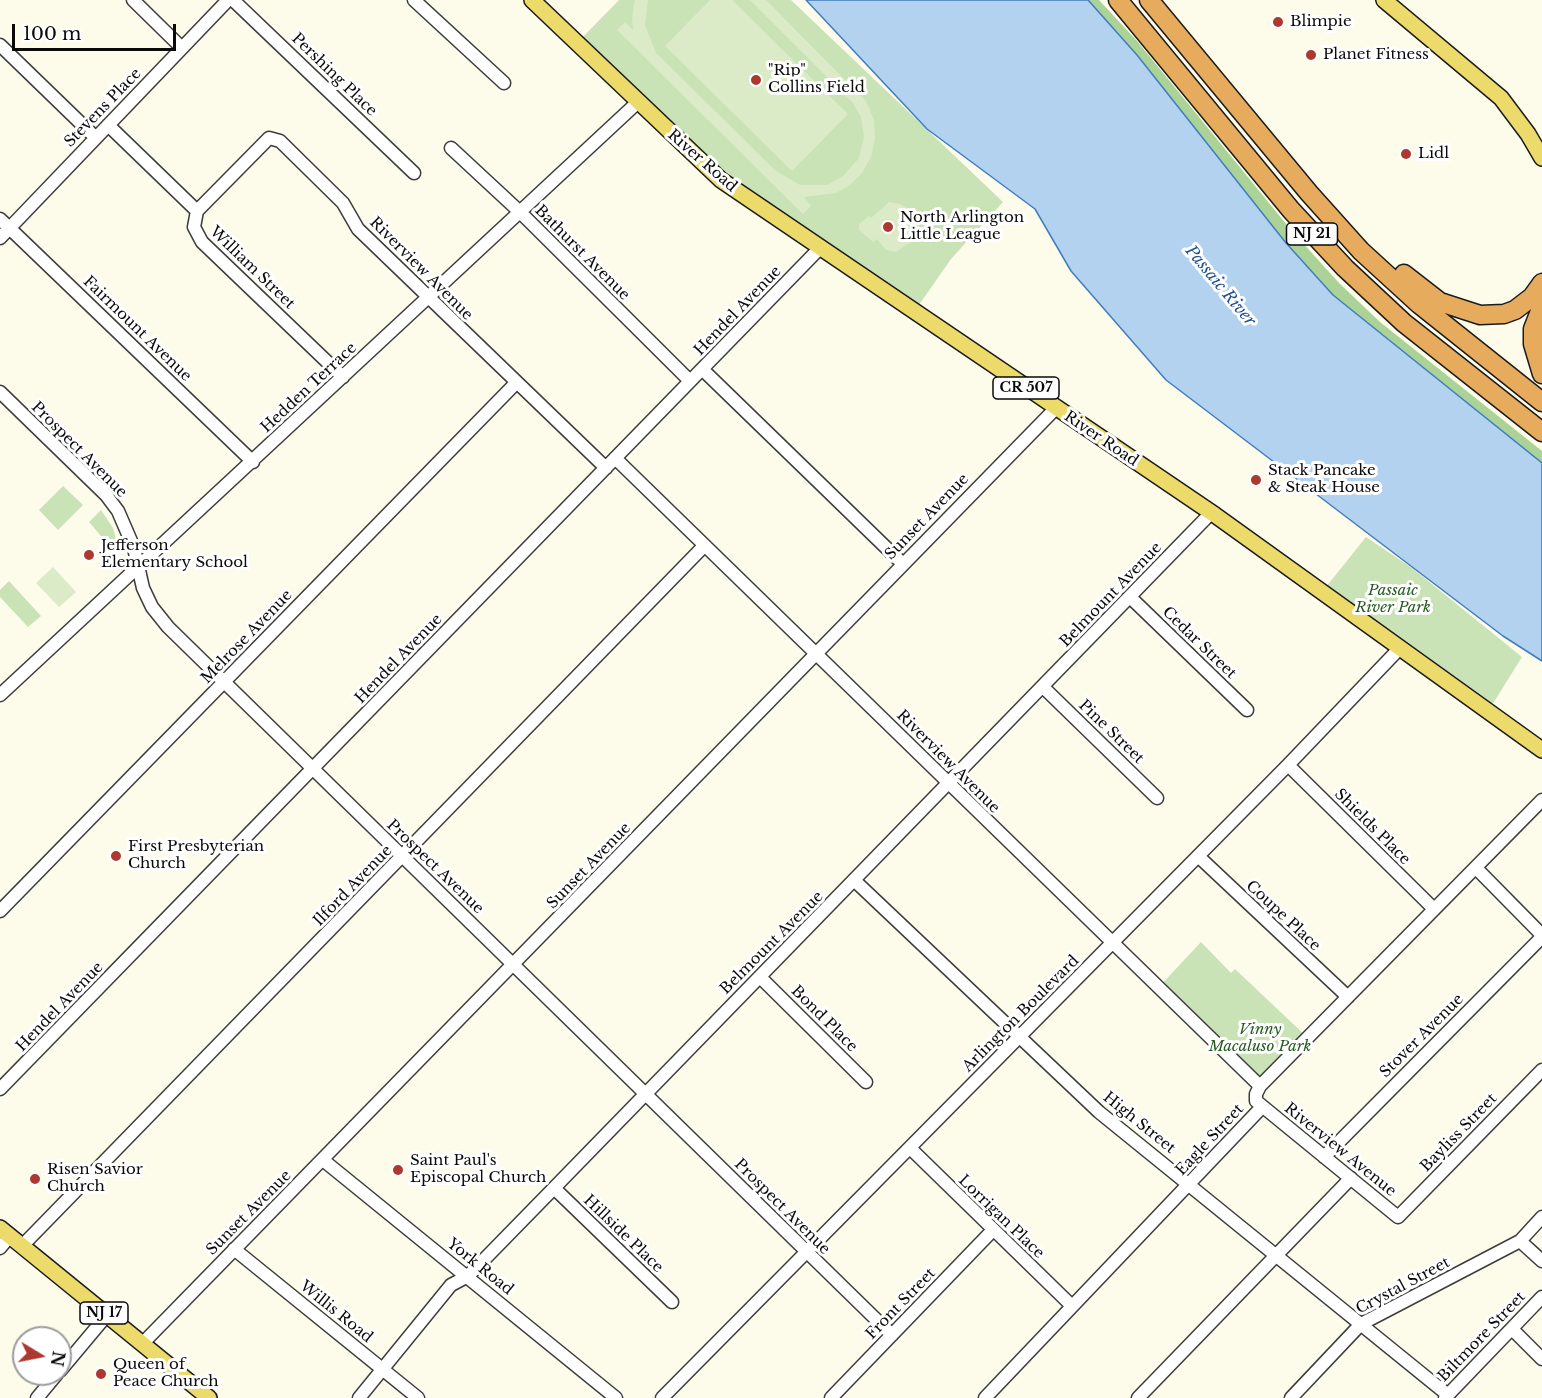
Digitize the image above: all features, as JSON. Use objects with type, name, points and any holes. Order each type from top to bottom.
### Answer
[{"type":"highway","name":"NJ 21","points":[[1118,0],[1291,210],[1345,268],[1404,323],[1542,432]]},
{"type":"highway","name":"NJ 21","points":[[1149,0],[1335,222],[1390,278],[1542,402]]},
{"type":"highway","points":[[1284,163],[1413,283],[1455,308],[1480,315],[1504,314],[1525,304],[1542,283]]},
{"type":"highway","points":[[1542,306],[1533,329],[1533,344],[1542,374]]},
{"type":"main road","name":"River Road","points":[[532,0],[721,180],[819,249],[1211,513],[1542,750]]},
{"type":"main road","points":[[1384,0],[1501,99],[1528,134],[1542,158]]},
{"type":"main road","name":"NJ 17","points":[[3,1238],[22,1246],[204,1397]]},
{"type":"street","points":[[133,0],[182,48]]},
{"type":"street","name":"Stevens Place","points":[[0,238],[228,0]]},
{"type":"street","name":"Pershing Place","points":[[233,0],[414,173]]},
{"type":"street","points":[[414,0],[504,82]]},
{"type":"street","points":[[0,45],[96,138]]},
{"type":"street","name":"Hedden Terrace","points":[[0,695],[429,299],[638,102]]},
{"type":"street","points":[[108,125],[197,211]]},
{"type":"street","name":"Riverview Avenue","points":[[197,211],[269,138],[278,139],[343,203],[358,229],[606,468]]},
{"type":"street","name":"Bathurst Avenue","points":[[451,148],[521,213],[690,381]]},
{"type":"street","name":"William Street","points":[[197,211],[194,227],[202,242],[343,377]]},
{"type":"street","name":"Fairmount Avenue","points":[[0,219],[253,462]]},
{"type":"street","name":"Hendel Avenue","points":[[0,1089],[819,249]]},
{"type":"street","points":[[702,369],[903,564]]},
{"type":"street","name":"Melrose Avenue","points":[[0,911],[516,383]]},
{"type":"street","name":"Prospect Avenue","points":[[0,392],[106,495],[128,531],[143,588],[152,607],[168,627],[892,1335]]},
{"type":"street","name":"Sunset Avenue","points":[[142,1344],[1056,408]]},
{"type":"street","name":"Riverview Avenue","points":[[615,458],[817,653],[1111,944],[1260,1086]]},
{"type":"street","name":"Belmount Avenue","points":[[360,1398],[451,1285],[468,1276],[1211,513]]},
{"type":"street","name":"Ilford Avenue","points":[[22,1246],[704,546]]},
{"type":"street","name":"Cedar Street","points":[[1130,597],[1247,710]]},
{"type":"street","name":"Arlington Boulevard","points":[[662,1398],[1288,765],[1399,649]]},
{"type":"street","name":"Pine Street","points":[[1043,687],[1157,798]]},
{"type":"street","name":"Shields Place","points":[[1288,765],[1434,909]]},
{"type":"street","points":[[1260,1086],[1542,800]]},
{"type":"street","name":"Coupe Place","points":[[1198,856],[1348,997]]},
{"type":"street","points":[[1476,868],[1542,936]]},
{"type":"street","name":"High Street","points":[[855,881],[1099,1112],[1190,1183],[1446,1396]]},
{"type":"street","name":"Stover Avenue","points":[[1324,1157],[1542,936]]},
{"type":"street","name":"Bond Place","points":[[760,977],[866,1082]]},
{"type":"street","name":"Bayliss Street","points":[[1398,1217],[1542,1070]]},
{"type":"street","name":"Eagle Street","points":[[985,1398],[1262,1107],[1256,1101],[1256,1094],[1260,1086]]},
{"type":"street","name":"Riverview Avenue","points":[[1262,1107],[1398,1217]]},
{"type":"street","name":"Lorrigan Place","points":[[910,1148],[1072,1306]]},
{"type":"street","name":"York Road","points":[[323,1160],[616,1398]]},
{"type":"street","points":[[1138,1398],[1351,1178]]},
{"type":"street","name":"Hillside Place","points":[[554,1188],[672,1302]]},
{"type":"street","name":"Crystal Street","points":[[1291,1398],[1361,1324],[1520,1241],[1542,1217]]},
{"type":"street","name":"Front Street","points":[[831,1398],[993,1230]]},
{"type":"street","points":[[1520,1241],[1542,1261]]},
{"type":"street","name":"Willis Road","points":[[234,1249],[418,1398]]},
{"type":"street","name":"Biltmore Street","points":[[1446,1396],[1542,1297]]},
{"type":"street","points":[[72,1356],[106,1315]]},
{"type":"street","points":[[1512,1329],[1542,1359]]},
{"type":"street","points":[[37,1398],[47,1386]]},
{"type":"green space","points":[[619,0],[791,0],[1003,202],[951,259],[914,312],[754,204],[577,43]]},
{"type":"green space","points":[[635,0],[648,0],[645,25],[656,53],[776,171],[800,185],[827,185],[843,176],[859,158],[864,137],[861,117],[853,103],[750,0],[766,0],[866,101],[874,120],[875,139],[871,157],[862,173],[850,185],[836,193],[804,197],[811,206],[803,214],[617,30],[625,22],[633,30]]},
{"type":"green space","name":"\"Rip\" Collins Field","points":[[710,0],[732,0],[848,114],[792,171],[665,46]]},
{"type":"green space","points":[[1088,0],[1099,0],[1137,41],[1291,230],[1339,283],[1380,322],[1542,451],[1542,463],[1333,295],[1286,243],[1137,55]]},
{"type":"green space","name":"North Arlington Little League","points":[[889,202],[900,204],[910,210],[916,225],[911,242],[896,252],[886,250],[877,239],[873,242],[859,230],[859,224],[869,216],[871,218]]},
{"type":"green space","points":[[63,486],[83,505],[58,530],[39,510]]},
{"type":"green space","points":[[101,510],[113,528],[119,550],[112,549],[89,522]]},
{"type":"green space","name":"Passaic River Park","points":[[1366,537],[1412,568],[1522,657],[1487,713],[1322,592]]},
{"type":"green space","points":[[53,567],[76,592],[59,607],[36,583]]},
{"type":"green space","points":[[9,581],[41,616],[28,627],[0,597],[0,590]]},
{"type":"green space","name":"Vinny Macaluso Park","points":[[1201,942],[1231,973],[1235,969],[1308,1038],[1260,1086],[1158,988]]},
{"type":"water","name":"Passaic River","points":[[806,0],[1088,0],[1137,55],[1286,243],[1333,295],[1542,463],[1542,661],[1503,636],[1166,380],[1071,271],[1035,209],[927,129]]},
{"type":"place","name":"Blimpie","points":[[1278,22]]},
{"type":"place","name":"Planet Fitness","points":[[1311,55]]},
{"type":"place","name":"\"Rip\" Collins Field","points":[[756,80]]},
{"type":"place","name":"Lidl","points":[[1406,154]]},
{"type":"place","name":"North Arlington Little League","points":[[888,227]]},
{"type":"place","name":"Stack Pancake & Steak House","points":[[1256,480]]},
{"type":"place","name":"Jefferson Elementary School","points":[[89,555]]},
{"type":"place","name":"First Presbyterian Church","points":[[116,856]]},
{"type":"place","name":"Saint Paul's Episcopal Church","points":[[398,1170]]},
{"type":"place","name":"Risen Savior Church","points":[[35,1179]]},
{"type":"place","name":"Queen of Peace Church","points":[[101,1374]]}]
